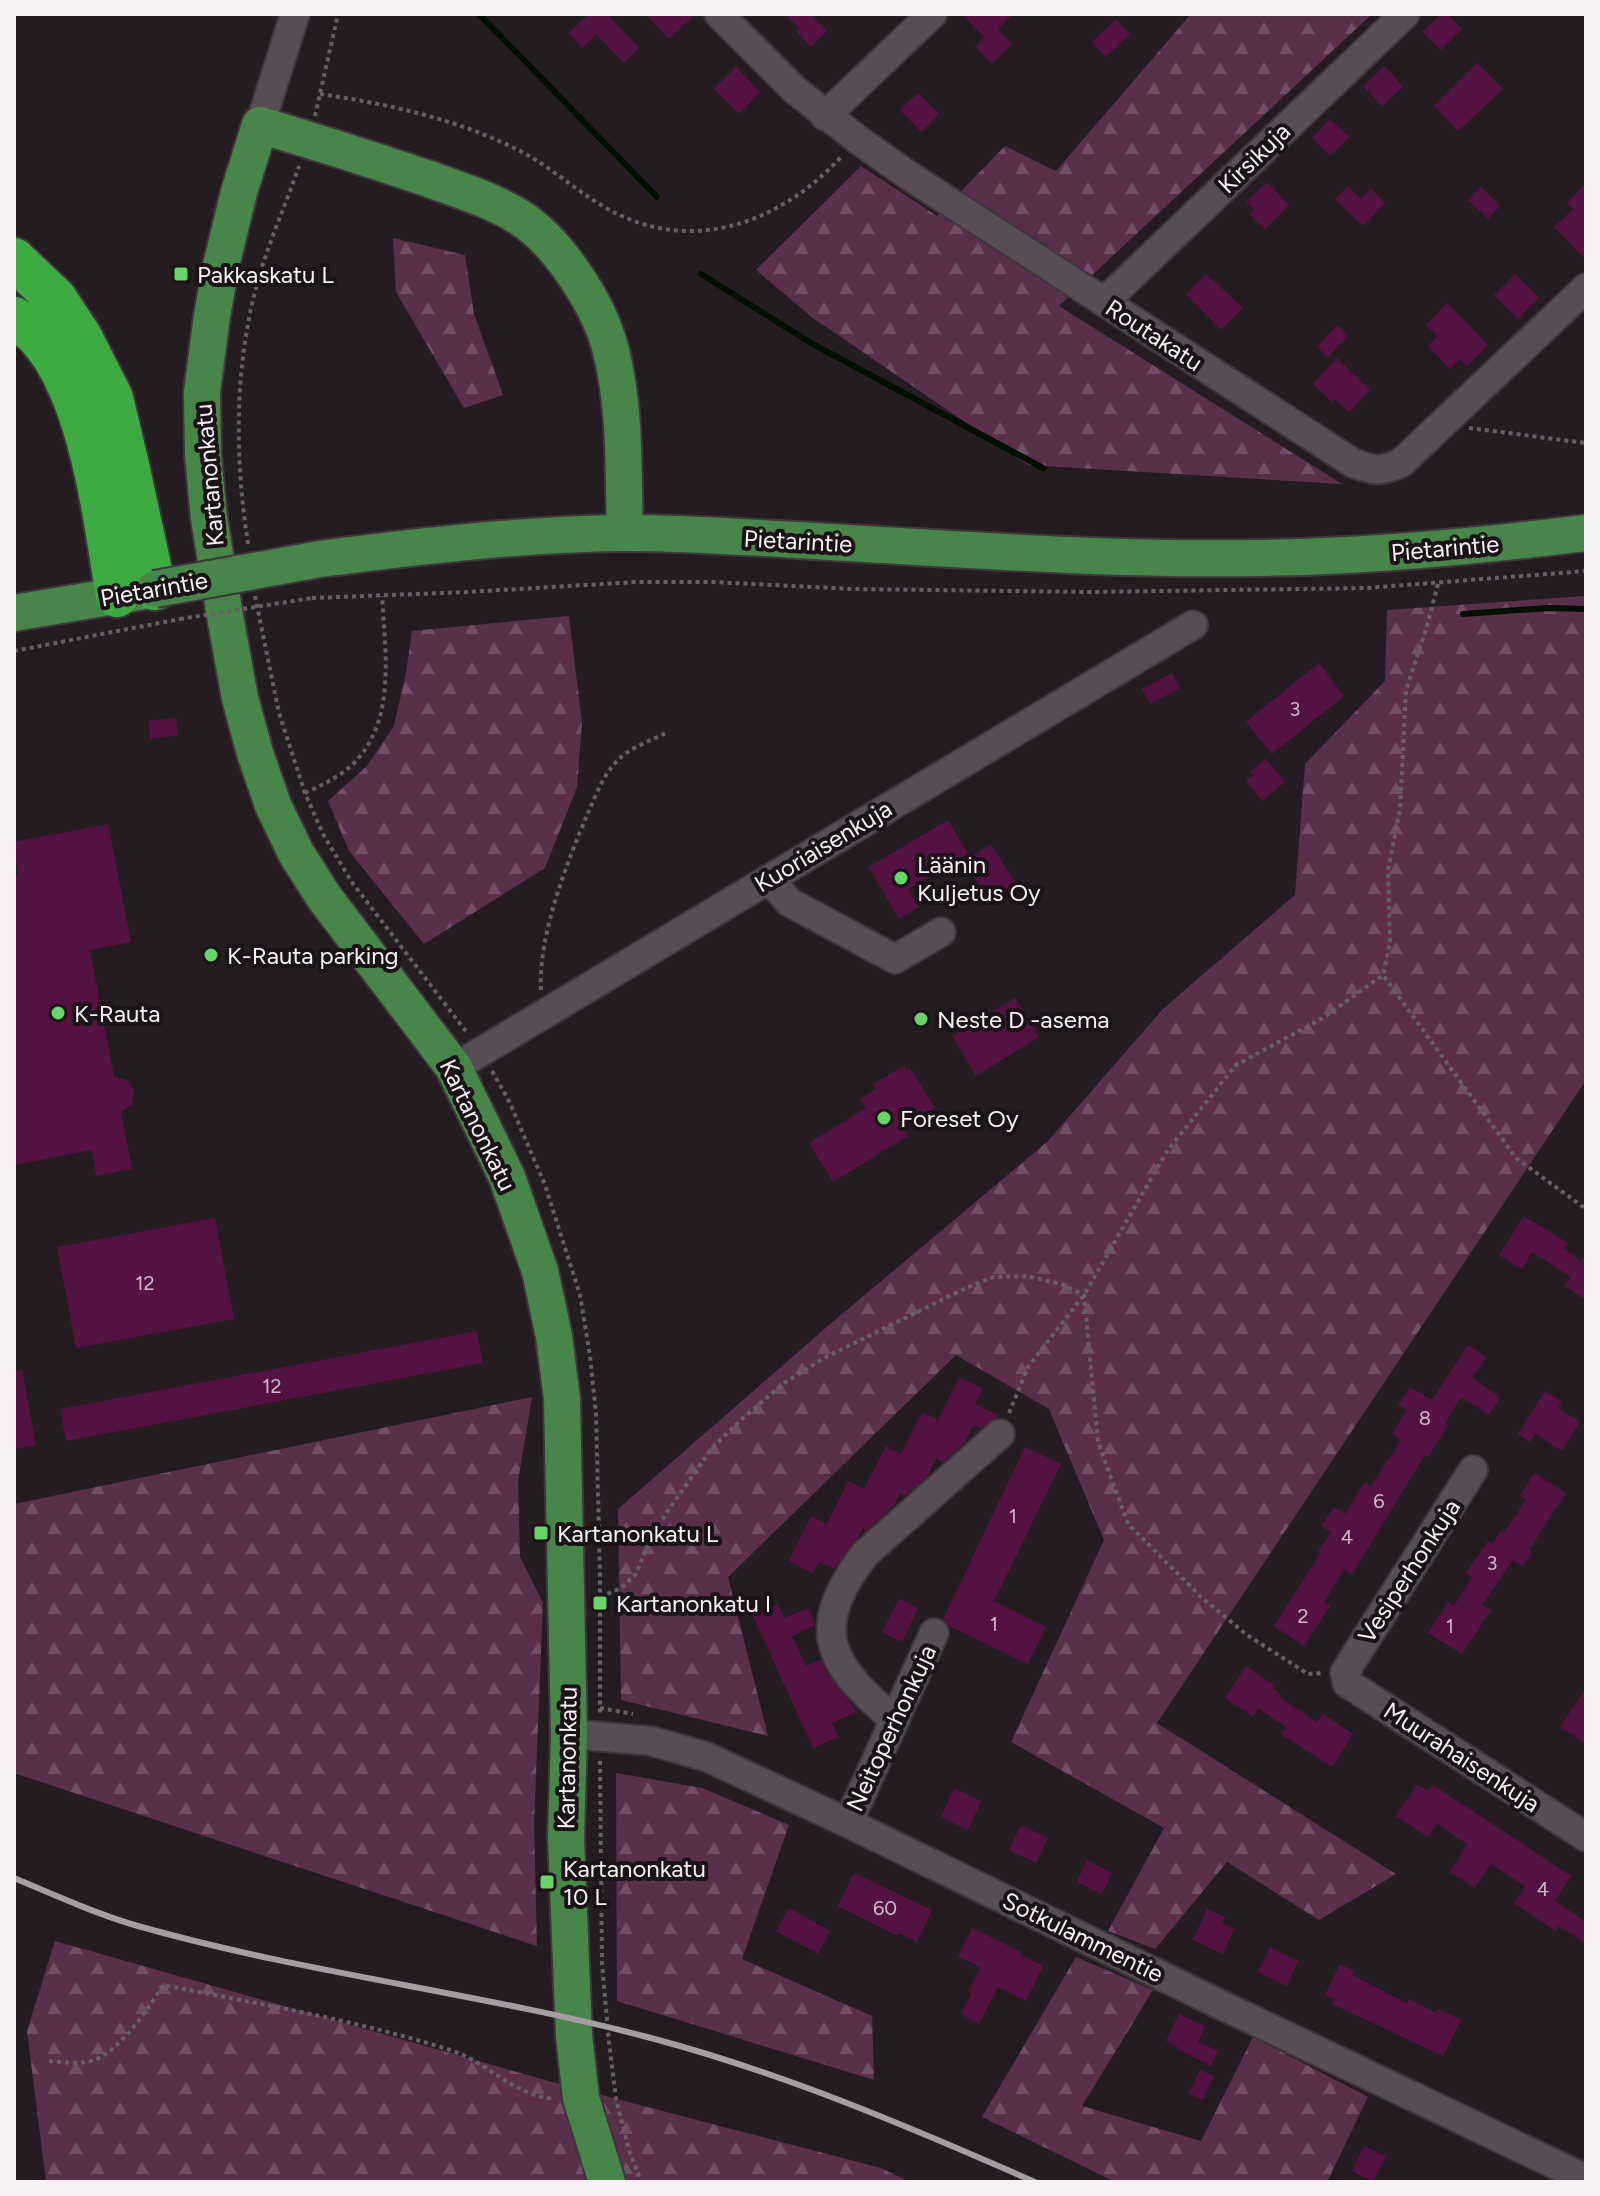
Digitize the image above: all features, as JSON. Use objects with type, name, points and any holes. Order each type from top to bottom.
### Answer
[{"type":"highway","points":[[14,259],[56,299],[81,337],[112,398],[128,465],[150,601]]},
{"type":"highway","points":[[14,318],[49,349],[75,401],[93,460],[150,601]]},
{"type":"main road","points":[[260,125],[475,196],[521,218],[557,251],[590,297],[611,349],[621,406],[625,533]]},
{"type":"main road","name":"Kartanonkatu","points":[[260,125],[221,266],[202,392],[203,456],[209,518],[240,698],[273,805],[296,853],[324,897],[454,1068],[507,1177],[540,1271],[554,1336],[562,1399],[569,1734],[566,1838],[574,2035],[581,2098],[607,2182]]},
{"type":"main road","name":"Pietarintie","points":[[14,613],[150,601],[320,559],[503,539],[625,533],[974,551],[1255,558],[1396,552],[1586,533]]},
{"type":"street","points":[[260,125],[295,14]]},
{"type":"street","name":"Routakatu","points":[[719,14],[825,116],[908,175],[1353,463],[1372,470],[1386,470],[1401,463],[1586,288]]},
{"type":"street","points":[[825,116],[932,14]]},
{"type":"street","name":"Kirsikuja","points":[[1104,302],[1405,14]]},
{"type":"street","name":"Kuoriaisenkuja","points":[[454,1068],[1193,625]]},
{"type":"street","points":[[769,879],[789,902],[895,959],[941,932]]},
{"type":"street","points":[[895,1720],[850,1678],[836,1654],[830,1632],[836,1602],[850,1574],[865,1554],[1000,1434]]},
{"type":"street","name":"Vesiperhonkuja","points":[[1345,1672],[1473,1470]]},
{"type":"street","name":"Neitoperhonkuja","points":[[848,1823],[934,1633]]},
{"type":"street","name":"Muurahaisenkuja","points":[[1345,1672],[1347,1683],[1586,1837]]},
{"type":"street","name":"Sotkulammentie","points":[[569,1734],[651,1741],[707,1757],[1586,2179]]},
{"type":"path","points":[[320,94],[403,108],[473,130],[545,164],[601,205],[633,222],[668,230],[715,231],[755,218],[791,199],[827,172],[857,139]]},
{"type":"path","points":[[1442,425],[1586,443]]},
{"type":"path","points":[[14,651],[150,601],[382,596],[636,582],[1089,592],[1367,588],[1586,571]]},
{"type":"path","points":[[1000,1434],[1028,1367],[1084,1295],[1167,1151],[1236,1065],[1323,1018],[1383,975],[1390,943],[1388,870],[1400,810],[1406,690],[1438,584]]},
{"type":"path","points":[[305,793],[352,765],[368,745],[379,722],[384,702],[382,596]]},
{"type":"path","points":[[546,1011],[540,978],[555,903],[600,786],[616,761],[666,733]]},
{"type":"path","points":[[1383,975],[1516,1158],[1586,1209]]},
{"type":"path","points":[[600,1597],[621,1588],[636,1574],[665,1515],[712,1448],[743,1418],[795,1377],[852,1344],[993,1277],[1027,1276],[1061,1284],[1084,1295]]},
{"type":"path","points":[[1084,1295],[1098,1442],[1128,1524],[1201,1597],[1247,1635],[1308,1674],[1345,1672]]},
{"type":"path","points":[[49,2061],[81,2063],[96,2060],[143,2017],[163,1985],[424,2041],[457,2052],[525,2092],[551,2099],[581,2098]]},
{"type":"green space","points":[[1191,14],[1372,14],[1059,306],[1342,484],[1028,465],[813,318],[756,270],[861,166],[937,216],[1005,146],[1056,171]]},
{"type":"green space","points":[[393,238],[465,255],[474,314],[503,395],[464,408],[396,292]]},
{"type":"green space","points":[[1586,596],[1586,1080],[1157,1723],[1396,1874],[1319,1920],[1227,1862],[1155,1949],[1108,1931],[1164,1828],[1011,1742],[1104,1540],[1049,1409],[956,1355],[728,1577],[768,1736],[621,1700],[618,1509],[829,1325],[1048,1141],[1163,1009],[1295,895],[1305,764],[1385,681],[1387,610]]},
{"type":"green space","points":[[569,616],[582,723],[577,787],[545,868],[424,944],[349,851],[328,801],[367,766],[394,726],[412,631]]},
{"type":"green space","points":[[532,1397],[518,1481],[520,1557],[543,1603],[534,1824],[537,1946],[14,1773],[14,1504]]},
{"type":"green space","points":[[616,1773],[702,1788],[789,1825],[742,1959],[872,2016],[874,2080],[617,2001]]},
{"type":"green space","points":[[55,1941],[552,2082],[881,2168],[910,2182],[46,2182],[27,2031]]},
{"type":"green space","points":[[1076,1957],[1153,1990],[1082,2106],[1201,2141],[1253,2037],[1368,2097],[1327,2182],[1115,2182],[982,2117]]},
{"type":"building","points":[[589,14],[607,14],[639,48],[624,63],[596,34],[582,48],[569,33]]},
{"type":"building","points":[[645,14],[695,14],[669,39]]},
{"type":"building","points":[[785,14],[810,14],[827,31],[811,47]]},
{"type":"building","points":[[962,14],[1013,14],[998,29],[1012,44],[992,64],[975,46],[984,37]]},
{"type":"building","points":[[1441,14],[1447,14],[1462,29],[1441,50],[1422,32]]},
{"type":"building","points":[[1116,19],[1130,34],[1106,57],[1092,42]]},
{"type":"building","points":[[1477,63],[1503,89],[1458,131],[1434,106]]},
{"type":"building","points":[[1385,66],[1403,87],[1382,106],[1363,86]]},
{"type":"building","points":[[736,67],[760,92],[739,114],[714,89]]},
{"type":"building","points":[[918,93],[939,114],[921,132],[900,110]]},
{"type":"building","points":[[1330,119],[1349,137],[1330,156],[1312,138]]},
{"type":"building","points":[[1267,182],[1289,205],[1265,229],[1249,214],[1254,209],[1246,202]]},
{"type":"building","points":[[1586,183],[1586,260],[1554,227],[1573,209],[1567,203]]},
{"type":"building","points":[[1348,186],[1361,199],[1371,189],[1385,203],[1363,226],[1335,199]]},
{"type":"building","points":[[1481,187],[1500,206],[1488,219],[1468,200]]},
{"type":"building","points":[[1206,274],[1243,308],[1221,330],[1186,294]]},
{"type":"building","points":[[1515,274],[1539,297],[1518,319],[1494,295]]},
{"type":"building","points":[[1447,303],[1488,345],[1467,366],[1460,359],[1450,369],[1428,346],[1437,336],[1426,325]]},
{"type":"building","points":[[1337,325],[1348,336],[1328,357],[1317,347]]},
{"type":"building","points":[[1337,358],[1370,390],[1349,412],[1335,399],[1332,402],[1313,384]]},
{"type":"building","points":[[1319,663],[1344,696],[1272,754],[1246,722]]},
{"type":"building","points":[[1172,673],[1180,688],[1150,704],[1142,689]]},
{"type":"building","points":[[176,718],[178,735],[150,739],[148,721]]},
{"type":"building","points":[[1266,759],[1285,782],[1262,801],[1246,781],[1254,775],[1250,771]]},
{"type":"building","name":"Läänin Kuljetus Oy","points":[[948,820],[968,854],[908,889],[919,907],[899,919],[869,867]]},
{"type":"building","name":"K-Rauta","points":[[108,824],[131,942],[90,950],[114,1077],[127,1080],[134,1091],[132,1105],[121,1112],[132,1169],[96,1176],[92,1150],[14,1165],[14,877],[18,876],[14,842]]},
{"type":"building","points":[[991,844],[1017,886],[994,900],[984,884],[980,886],[964,861]]},
{"type":"building","points":[[1015,998],[1039,1037],[976,1076],[952,1036]]},
{"type":"building","name":"Foreset Oy","points":[[904,1066],[907,1070],[910,1068],[935,1108],[904,1127],[908,1136],[833,1182],[809,1143],[866,1108],[861,1099],[876,1089],[873,1084]]},
{"type":"building","points":[[1524,1216],[1568,1243],[1564,1249],[1581,1261],[1586,1254],[1586,1300],[1565,1286],[1571,1277],[1532,1252],[1522,1269],[1499,1255]]},
{"type":"building","points":[[215,1218],[234,1319],[76,1348],[57,1247]]},
{"type":"building","points":[[477,1331],[483,1363],[66,1441],[60,1409]]},
{"type":"building","points":[[1468,1345],[1486,1357],[1472,1378],[1500,1397],[1489,1415],[1461,1397],[1445,1423],[1448,1425],[1428,1457],[1425,1455],[1352,1574],[1344,1569],[1324,1602],[1330,1606],[1304,1646],[1274,1626],[1331,1532],[1321,1526],[1334,1507],[1345,1514],[1365,1482],[1371,1486],[1401,1440],[1392,1434],[1407,1410],[1398,1405],[1410,1387],[1432,1400]]},
{"type":"building","points":[[22,1370],[36,1445],[14,1449],[14,1371]]},
{"type":"building","points":[[959,1377],[983,1389],[975,1404],[997,1417],[981,1428],[973,1425],[964,1443],[943,1462],[936,1458],[928,1476],[905,1496],[900,1493],[894,1505],[867,1530],[863,1528],[834,1569],[819,1562],[813,1573],[789,1561],[811,1516],[827,1524],[848,1481],[864,1489],[886,1446],[901,1454],[922,1412],[938,1420]]},
{"type":"building","points":[[1545,1391],[1562,1402],[1558,1408],[1580,1422],[1562,1451],[1536,1434],[1530,1442],[1518,1434]]},
{"type":"building","points":[[1025,1447],[1061,1464],[994,1601],[1046,1627],[1028,1664],[948,1625],[943,1619]]},
{"type":"building","points":[[1534,1473],[1566,1493],[1529,1550],[1532,1552],[1523,1567],[1513,1560],[1482,1605],[1491,1610],[1462,1654],[1428,1633],[1448,1602],[1454,1606],[1472,1577],[1466,1573],[1488,1541],[1492,1544],[1501,1531],[1504,1533],[1526,1500],[1520,1496]]},
{"type":"building","points":[[899,1599],[918,1608],[902,1642],[882,1632]]},
{"type":"building","points":[[778,1604],[784,1618],[808,1608],[815,1625],[792,1636],[806,1666],[821,1659],[856,1712],[832,1723],[838,1737],[813,1748],[753,1616]]},
{"type":"building","points":[[1246,1666],[1274,1685],[1272,1688],[1281,1694],[1279,1697],[1317,1722],[1323,1714],[1353,1734],[1332,1767],[1281,1734],[1286,1727],[1258,1708],[1253,1717],[1225,1698]]},
{"type":"building","points":[[1586,1688],[1586,1744],[1560,1727]]},
{"type":"building","points":[[1417,1784],[1428,1791],[1433,1785],[1571,1876],[1555,1901],[1586,1922],[1586,1944],[1559,1926],[1556,1931],[1514,1903],[1525,1886],[1491,1864],[1475,1888],[1450,1872],[1467,1844],[1437,1824],[1428,1837],[1396,1816]]},
{"type":"building","points":[[954,1788],[981,1801],[968,1830],[941,1817]]},
{"type":"building","points":[[1021,1825],[1048,1838],[1036,1863],[1009,1850]]},
{"type":"building","points":[[1087,1860],[1112,1873],[1102,1894],[1077,1882]]},
{"type":"building","points":[[854,1873],[932,1910],[917,1942],[899,1933],[898,1936],[838,1906]]},
{"type":"building","points":[[789,1908],[830,1931],[818,1954],[776,1931]]},
{"type":"building","points":[[1207,1909],[1225,1917],[1222,1924],[1234,1929],[1223,1954],[1193,1940]]},
{"type":"building","points":[[972,1928],[1043,1966],[1026,2001],[998,1987],[979,2024],[961,2014],[980,1967],[958,1956]]},
{"type":"building","points":[[1270,1947],[1298,1961],[1287,1986],[1258,1972]]},
{"type":"building","points":[[1340,1964],[1354,1971],[1352,1975],[1407,2003],[1409,1999],[1436,2013],[1438,2009],[1461,2020],[1443,2056],[1332,2004],[1334,1999],[1325,1995]]},
{"type":"building","points":[[1179,2014],[1205,2026],[1198,2042],[1218,2051],[1211,2066],[1166,2041]]},
{"type":"building","points":[[1200,2070],[1214,2076],[1203,2100],[1189,2093]]},
{"type":"building","points":[[1364,2146],[1386,2156],[1373,2182],[1352,2171]]},
{"type":"waterway","points":[[479,14],[657,197]]},
{"type":"waterway","points":[[701,274],[811,343],[1043,468]]},
{"type":"waterway","points":[[1463,614],[1548,608],[1586,609]]},
{"type":"railway","points":[[14,1878],[107,1916],[202,1943],[587,2022],[700,2052],[846,2102],[1035,2182]]},
{"type":"place","name":"Pakkaskatu L","points":[[181,274]]},
{"type":"place","name":"Läänin Kuljetus Oy","points":[[901,878]]},
{"type":"place","name":"K-Rauta parking","points":[[211,955]]},
{"type":"place","name":"K-Rauta","points":[[58,1013]]},
{"type":"place","name":"Neste D -asema","points":[[921,1019]]},
{"type":"place","name":"Foreset Oy","points":[[884,1118]]},
{"type":"place","name":"Kartanonkatu L","points":[[541,1533]]},
{"type":"place","name":"Kartanonkatu I","points":[[600,1603]]},
{"type":"place","name":"Kartanonkatu 10 L","points":[[547,1882]]}]
